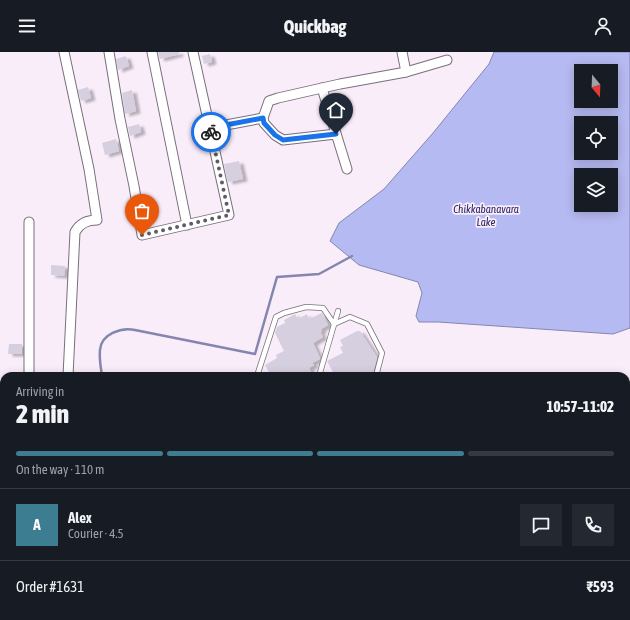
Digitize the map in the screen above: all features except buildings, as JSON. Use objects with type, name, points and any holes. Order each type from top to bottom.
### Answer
[{"type":"street","points":[[64,52],[89,169],[97,220],[92,220],[79,225],[75,232],[68,372]]},
{"type":"street","points":[[109,52],[142,235],[229,215],[193,52]]},
{"type":"street","points":[[152,52],[187,225]]},
{"type":"street","points":[[402,52],[406,72]]},
{"type":"street","points":[[336,134],[283,140],[275,135],[264,123],[263,118],[269,101],[278,98],[340,84],[406,72],[448,60]]},
{"type":"street","points":[[322,88],[347,169]]},
{"type":"street","points":[[210,128],[263,118]]},
{"type":"street","points":[[29,372],[30,222]]},
{"type":"lane","points":[[258,372],[276,317],[284,313],[306,308],[323,308],[334,324]]},
{"type":"lane","points":[[320,372],[338,311]]},
{"type":"lane","points":[[334,324],[350,317],[366,324],[382,353],[377,372]]},
{"type":"water","name":"Chikkabanavara Lake","points":[[494,52],[630,52],[630,328],[613,334],[419,322],[416,316],[422,293],[418,282],[359,265],[330,241],[339,223],[384,189],[433,133],[489,64]]},
{"type":"waterway","points":[[102,372],[100,357],[101,344],[113,333],[130,329],[255,354],[277,277],[319,274],[352,256]]},
{"type":"way so far","points":[[142,235],[229,215],[211,132]]},
{"type":"route","points":[[211,132],[210,128],[263,118],[264,123],[275,135],[283,140],[336,134]]}]
